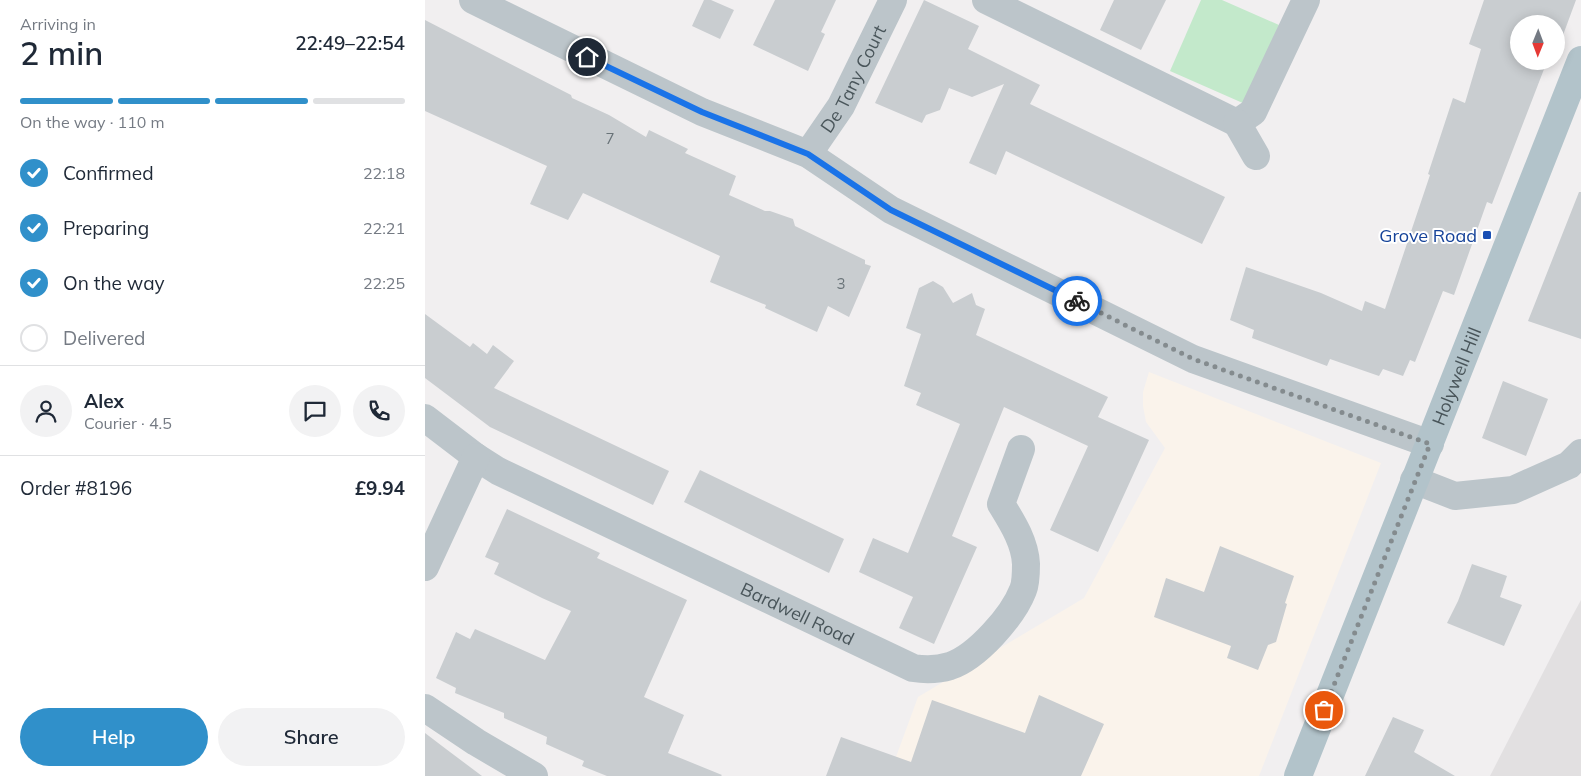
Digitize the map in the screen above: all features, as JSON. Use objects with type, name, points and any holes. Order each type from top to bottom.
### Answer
[{"type":"main road","name":"Holywell Hill","points":[[1298,776],[1581,60]]},
{"type":"street","points":[[473,0],[702,112],[808,154],[891,210],[1193,359],[1430,444]]},
{"type":"street","name":"De Tany Court","points":[[808,154],[841,106],[893,0]]},
{"type":"street","points":[[986,0],[1237,123],[1256,156]]},
{"type":"street","points":[[1237,123],[1253,112],[1306,0]]},
{"type":"street","name":"Bardwell Road","points":[[425,418],[476,457],[498,471],[913,668],[930,670],[953,665],[981,647],[1013,610],[1024,589],[1026,562],[1017,530],[1001,504],[1021,449]]},
{"type":"street","points":[[1414,480],[1455,496],[1513,490],[1569,464],[1581,453]]},
{"type":"street","points":[[425,567],[476,457]]},
{"type":"street","points":[[425,708],[476,742],[534,776]]},
{"type":"shaded area","points":[[1149,372],[1381,463],[1259,776],[889,776],[918,697],[1084,598],[1165,448],[1146,422],[1143,392]]},
{"type":"shaded area","points":[[1581,600],[1581,776],[1490,776],[1569,622]]},
{"type":"green space","points":[[1201,0],[1222,0],[1279,25],[1245,104],[1170,71]]},
{"type":"building","points":[[704,0],[711,0],[734,10],[720,39],[692,26]]},
{"type":"building","points":[[775,0],[836,0],[821,32],[825,34],[808,71],[753,45]]},
{"type":"building","points":[[924,0],[979,26],[968,49],[1040,85],[1030,104],[1225,197],[1202,244],[1006,151],[996,175],[969,163],[1004,84],[972,97],[949,88],[940,110],[926,115],[922,123],[875,103]]},
{"type":"building","points":[[1114,0],[1166,0],[1141,50],[1100,30]]},
{"type":"building","points":[[1484,0],[1576,0],[1565,30],[1565,15],[1510,15],[1510,70],[1544,70],[1492,204],[1487,202],[1454,295],[1443,291],[1415,362],[1410,360],[1403,376],[1383,369],[1379,376],[1330,359],[1327,366],[1252,338],[1254,330],[1230,320],[1246,267],[1321,293],[1362,311],[1365,301],[1385,309],[1430,175],[1428,174],[1453,98],[1465,103],[1481,49],[1469,44]]},
{"type":"building","points":[[425,20],[571,95],[572,98],[609,115],[646,137],[649,130],[688,149],[685,153],[736,176],[729,195],[765,211],[793,219],[795,226],[865,260],[865,264],[871,266],[849,317],[828,306],[817,332],[765,308],[766,305],[710,282],[720,256],[583,193],[568,220],[530,204],[547,166],[425,111]]},
{"type":"building","points":[[1579,192],[1581,192],[1581,339],[1528,321]]},
{"type":"building","points":[[933,281],[943,287],[953,303],[972,293],[976,305],[985,309],[976,335],[1108,397],[1098,417],[1149,440],[1098,552],[1050,530],[1088,446],[1004,407],[952,536],[977,547],[934,644],[899,628],[913,597],[859,572],[873,538],[908,553],[960,424],[916,405],[921,393],[904,386],[921,334],[906,328],[919,288]]},
{"type":"building","points":[[425,314],[470,347],[473,343],[487,354],[493,345],[514,361],[494,388],[669,471],[653,505],[490,427],[425,378]]},
{"type":"building","points":[[1503,381],[1548,399],[1526,456],[1482,438]]},
{"type":"building","points":[[700,470],[844,539],[829,573],[684,502]]},
{"type":"building","points":[[507,509],[600,553],[597,558],[687,600],[644,697],[684,715],[668,753],[721,776],[607,776],[582,766],[584,761],[546,744],[547,737],[504,718],[504,713],[455,693],[456,688],[436,678],[456,632],[470,639],[475,629],[545,660],[571,611],[494,574],[499,563],[485,557]]},
{"type":"building","points":[[1220,546],[1294,576],[1285,603],[1287,604],[1276,642],[1268,645],[1258,670],[1227,658],[1231,646],[1154,617],[1166,578],[1204,592]]},
{"type":"building","points":[[1472,564],[1507,576],[1500,597],[1522,605],[1504,646],[1447,623],[1458,601]]},
{"type":"building","points":[[1039,695],[1104,724],[1081,776],[826,776],[841,737],[911,762],[932,700],[1025,733]]},
{"type":"building","points":[[1393,717],[1424,730],[1414,752],[1455,776],[1365,776]]},
{"type":"building","points":[[425,733],[446,749],[482,776],[425,776]]},
{"type":"way so far","points":[[1077,301],[1193,359],[1430,444],[1414,480],[1324,710]]},
{"type":"place","name":"Grove Road","points":[[1487,235]]},
{"type":"route","points":[[587,57],[702,112],[808,154],[891,210],[1077,301]]}]
